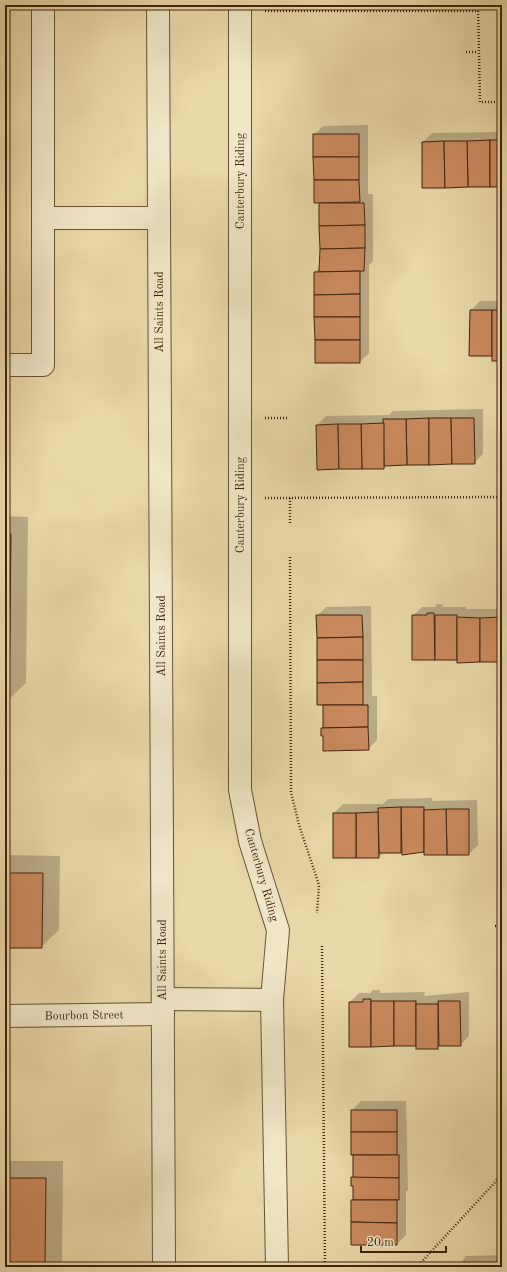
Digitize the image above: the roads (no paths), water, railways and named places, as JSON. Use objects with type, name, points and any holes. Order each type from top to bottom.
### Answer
[{"type":"street","points":[[5,365],[43,365],[44,5]]},
{"type":"street","name":"All Saints Road","points":[[158,5],[164,1267]]},
{"type":"street","name":"Canterbury Riding","points":[[249,8],[240,790],[250,841],[278,930],[272,1000],[277,1267]]},
{"type":"street","points":[[43,218],[159,218]]},
{"type":"street","points":[[163,1007],[272,1000]]},
{"type":"street","name":"Bourbon Street","points":[[5,1016],[163,1007]]}]
